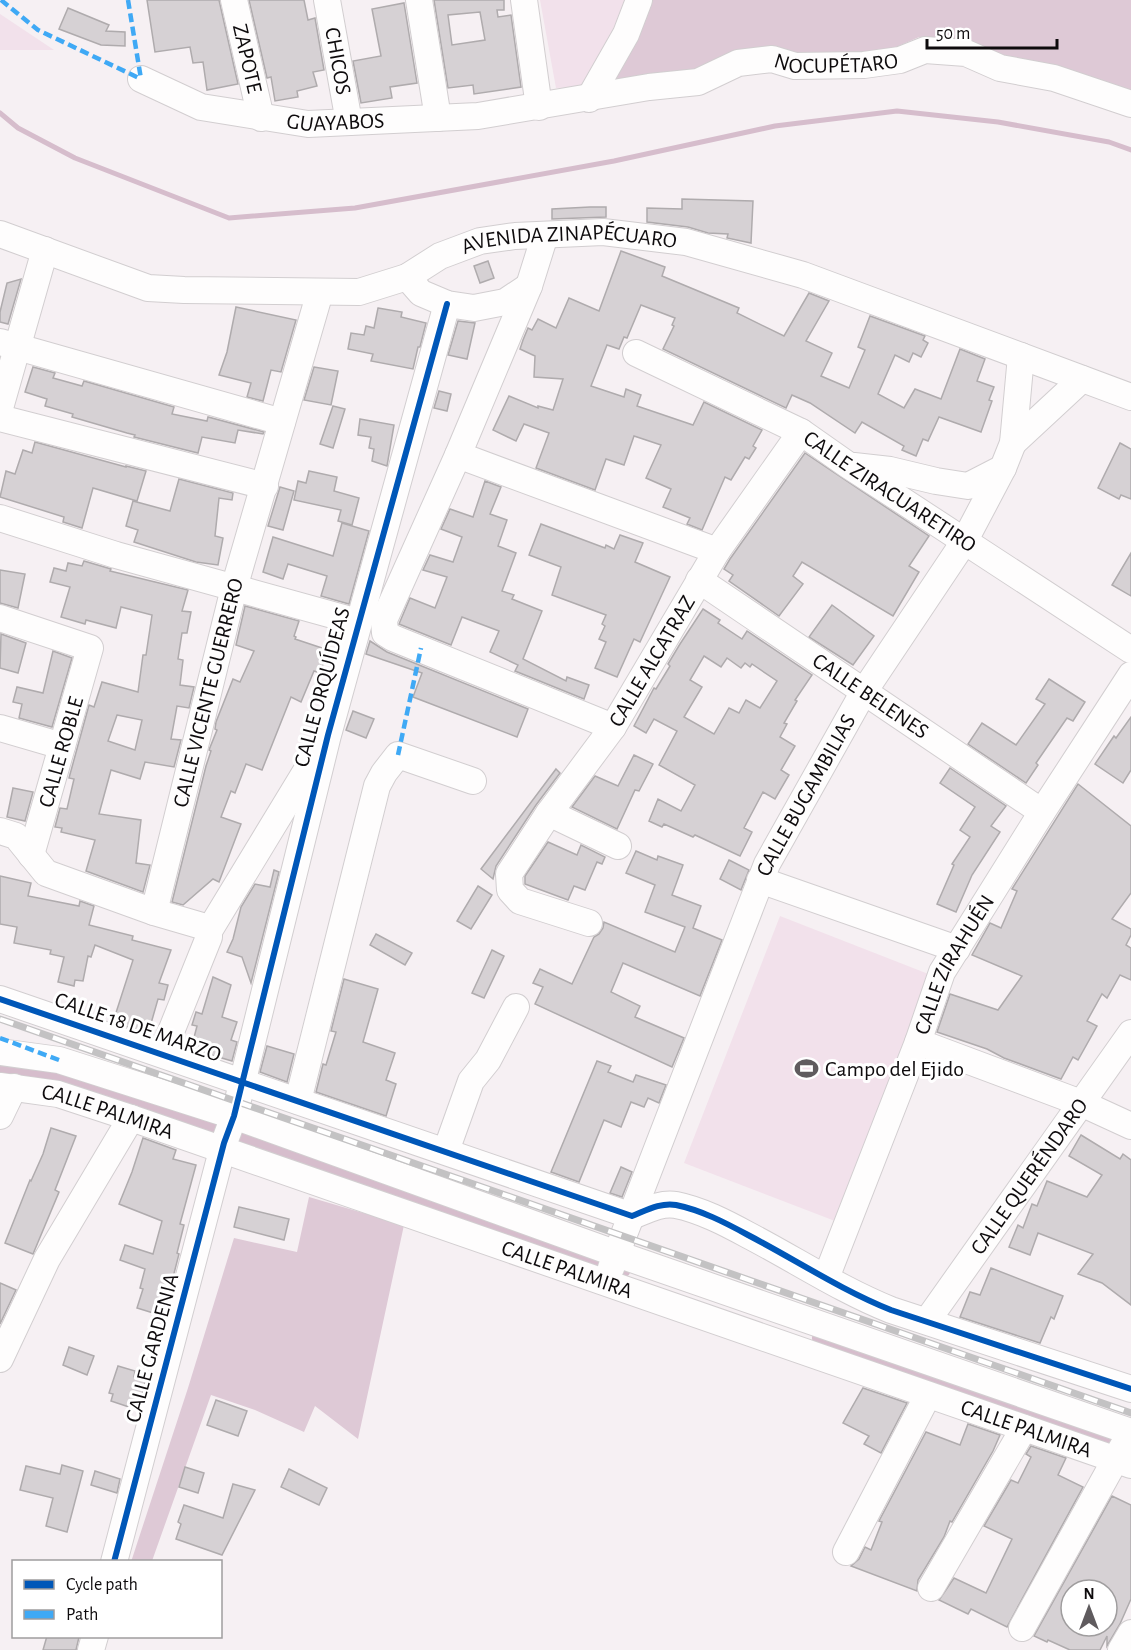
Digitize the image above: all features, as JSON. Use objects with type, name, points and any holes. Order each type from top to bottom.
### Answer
[{"type":"street","name":"ZAPOTE","points":[[234,0],[261,118]]},
{"type":"street","name":"CHICOS","points":[[327,0],[349,122]]},
{"type":"street","points":[[419,0],[438,118]]},
{"type":"street","points":[[524,0],[539,107]]},
{"type":"street","points":[[589,99],[626,34],[639,0]]},
{"type":"street","name":"NOCUPÉTARO","points":[[539,107],[649,87],[698,82],[738,63],[772,58],[795,66],[864,65],[900,60],[925,50],[966,53],[1000,68],[1054,78],[1131,104]]},
{"type":"street","name":"GUAYABOS","points":[[141,79],[201,107],[308,124],[478,116],[539,107]]},
{"type":"street","name":"AVENIDA ZINAPÉCUARO","points":[[0,234],[148,288],[321,292],[359,292],[407,277],[441,256],[480,241],[603,232],[686,242],[803,275],[1131,397]]},
{"type":"street","points":[[544,235],[529,286],[458,455],[384,620],[385,633],[613,727]]},
{"type":"street","points":[[0,408],[9,344],[45,250]]},
{"type":"street","points":[[407,277],[422,293],[447,304],[474,308],[505,302],[529,286]]},
{"type":"street","name":"CALLE VICENTE GUERRERO","points":[[154,912],[234,588],[321,292]]},
{"type":"street","name":"CALLE ORQUÍDEAS","points":[[228,1133],[328,735],[447,304]]},
{"type":"street","points":[[9,344],[282,422]]},
{"type":"street","name":"CALLE ZIRACUARETIRO","points":[[636,353],[801,432],[964,542],[1131,650]]},
{"type":"street","name":"CALLE BUGAMBILIAS","points":[[611,1268],[760,880],[863,693],[964,542],[1003,468],[1013,443],[1021,356]]},
{"type":"street","points":[[1013,443],[1082,379]]},
{"type":"street","points":[[0,418],[265,486]]},
{"type":"street","name":"CALLE ALCATRAZ","points":[[589,923],[520,901],[510,890],[509,874],[549,813],[613,727],[717,551],[801,432]]},
{"type":"street","points":[[458,455],[717,551]]},
{"type":"street","points":[[848,465],[890,470],[968,486],[1003,468]]},
{"type":"street","points":[[0,518],[117,555],[358,622]]},
{"type":"street","name":"CALLE BELENES","points":[[699,580],[1042,812]]},
{"type":"street","name":"CALLE ROBLE","points":[[0,618],[90,648],[31,855]]},
{"type":"street","name":"CALLE ZIRAHUÉN","points":[[826,1278],[918,1042],[942,972],[1131,675]]},
{"type":"street","points":[[0,728],[62,746]]},
{"type":"street","points":[[162,1054],[209,932],[328,735]]},
{"type":"street","points":[[298,1101],[377,786],[384,773],[398,755],[473,781]]},
{"type":"street","points":[[549,813],[618,846]]},
{"type":"street","points":[[0,831],[16,836],[46,873],[154,912],[202,926],[209,932]]},
{"type":"street","points":[[760,880],[957,949]]},
{"type":"street","name":"CALLE 18 DE MARZO","points":[[0,999],[632,1216]]},
{"type":"street","points":[[446,1151],[471,1081],[488,1060],[516,1007]]},
{"type":"street","name":"CALLE QUERÉNDARO","points":[[927,1321],[1131,1033]]},
{"type":"street","points":[[918,1042],[1081,1103],[1131,1126]]},
{"type":"street","points":[[0,1052],[59,1060],[228,1133],[611,1268],[921,1360],[1130,1432],[1121,1461],[1022,1628]]},
{"type":"street","points":[[0,1116],[7,1086]]},
{"type":"street","name":"CALLE PALMIRA","points":[[7,1086],[58,1094],[130,1118],[228,1133],[611,1268],[914,1389],[1121,1461]]},
{"type":"street","points":[[0,1359],[47,1259],[130,1118]]},
{"type":"street","name":"CALLE GARDENIA","points":[[115,1560],[228,1133]]},
{"type":"street","points":[[632,1216],[653,1207],[674,1204],[721,1221],[786,1254],[863,1299],[1131,1389]]},
{"type":"street","points":[[846,1552],[914,1389],[921,1360]]},
{"type":"street","points":[[931,1588],[1023,1428]]},
{"type":"street","points":[[1121,1650],[1131,1633]]},
{"type":"shaded area","points":[[540,0],[628,0],[600,64],[582,87],[556,88]]},
{"type":"shaded area","points":[[651,0],[1131,0],[1131,95],[1007,61],[964,42],[919,37],[883,53],[610,83]]},
{"type":"shaded area","points":[[0,14],[54,50],[0,50]]},
{"type":"shaded area","name":"Campo del Ejido","points":[[780,916],[931,975],[835,1221],[684,1163]]},
{"type":"shaded area","points":[[309,1197],[404,1225],[358,1439],[315,1406],[304,1432],[255,1410],[211,1395],[152,1560],[132,1560],[234,1238],[297,1252]]},
{"type":"building","points":[[147,0],[219,0],[238,84],[207,90],[203,62],[193,63],[190,47],[155,52]]},
{"type":"building","points":[[249,0],[304,0],[308,20],[315,18],[324,70],[313,72],[317,86],[297,91],[298,97],[275,101],[271,77],[267,78]]},
{"type":"building","points":[[434,0],[504,0],[504,10],[497,10],[498,17],[511,15],[521,87],[474,94],[473,85],[448,88]],"holes":[[[480,12],[485,40],[452,45],[448,15]]]},
{"type":"building","points":[[404,3],[417,83],[390,87],[392,98],[361,103],[353,61],[381,56],[372,9]]},
{"type":"building","points":[[68,8],[109,25],[106,31],[125,32],[125,46],[101,45],[59,29]]},
{"type":"building","points":[[682,199],[753,201],[751,243],[727,238],[728,234],[708,233],[688,227],[647,222],[647,208],[682,209]]},
{"type":"building","points":[[606,207],[606,217],[552,219],[552,209]]},
{"type":"building","points":[[621,251],[665,267],[662,276],[739,308],[737,313],[784,336],[809,293],[829,301],[806,341],[832,353],[821,376],[849,388],[865,350],[858,347],[870,316],[925,336],[923,340],[928,343],[921,357],[913,353],[909,362],[895,355],[878,394],[904,408],[915,389],[941,399],[960,349],[985,359],[977,381],[994,387],[989,400],[992,401],[981,432],[939,417],[928,441],[923,439],[916,456],[902,450],[904,446],[862,422],[855,433],[810,403],[792,395],[786,408],[663,349],[674,326],[672,325],[675,318],[641,305],[627,338],[624,337],[619,349],[607,345],[591,386],[624,397],[626,389],[641,395],[637,406],[693,425],[704,402],[762,430],[753,446],[756,448],[749,459],[745,457],[731,480],[725,477],[702,530],[687,524],[690,518],[663,507],[671,489],[646,478],[661,445],[634,436],[624,465],[606,459],[595,490],[536,468],[549,433],[524,424],[516,441],[493,430],[509,396],[538,408],[538,406],[553,410],[563,379],[534,377],[535,356],[520,349],[523,340],[528,328],[532,330],[538,319],[556,328],[569,298],[599,311]]},
{"type":"building","points":[[488,261],[494,278],[480,283],[474,266]]},
{"type":"building","points":[[21,279],[8,324],[0,322],[7,283]]},
{"type":"building","points":[[236,307],[296,320],[281,372],[271,370],[263,401],[247,397],[251,383],[219,375],[227,352]]},
{"type":"building","points":[[378,308],[402,312],[401,317],[426,323],[413,369],[371,361],[373,354],[348,349],[351,333],[364,335],[366,326],[374,328]]},
{"type":"building","points":[[458,321],[475,323],[467,359],[448,355]]},
{"type":"building","points":[[33,367],[55,373],[53,378],[82,386],[84,381],[174,407],[172,414],[207,421],[208,417],[264,432],[263,434],[238,430],[235,443],[202,437],[198,453],[134,437],[135,435],[72,417],[73,414],[45,406],[47,399],[25,392]]},
{"type":"building","points":[[314,367],[338,371],[331,405],[304,400]]},
{"type":"building","points":[[439,391],[451,394],[447,411],[434,408]]},
{"type":"building","points":[[333,406],[345,409],[333,448],[320,444]]},
{"type":"building","points":[[360,419],[394,425],[387,466],[372,461],[374,449],[369,448],[371,437],[358,435]]},
{"type":"building","points":[[35,442],[146,471],[137,501],[93,488],[82,528],[63,522],[64,517],[0,497],[6,471],[15,474],[23,450],[32,453]]},
{"type":"building","points":[[1120,443],[1131,449],[1131,499],[1121,495],[1119,499],[1098,488]]},
{"type":"building","points":[[805,453],[929,536],[909,566],[919,572],[893,616],[802,562],[793,576],[803,584],[779,616],[729,581],[733,575],[724,569]]},
{"type":"building","points":[[309,471],[337,477],[334,491],[359,498],[352,525],[338,521],[341,510],[294,500],[298,481],[306,483]]},
{"type":"building","points":[[179,479],[233,493],[232,500],[219,498],[215,536],[223,538],[218,565],[196,562],[134,542],[138,530],[126,526],[133,501],[170,511]]},
{"type":"building","points":[[485,481],[501,487],[490,514],[507,520],[498,546],[516,553],[502,591],[514,595],[512,599],[542,611],[523,659],[566,681],[567,677],[589,685],[584,699],[515,671],[518,665],[490,652],[499,631],[462,617],[451,645],[399,624],[410,598],[435,608],[447,577],[423,570],[430,555],[453,562],[462,537],[441,529],[450,509],[473,517]]},
{"type":"building","points":[[280,487],[294,491],[283,530],[268,526]]},
{"type":"building","points":[[342,523],[369,531],[349,604],[321,596],[327,576],[288,564],[283,579],[263,572],[273,537],[333,556]]},
{"type":"building","points":[[541,524],[605,548],[606,545],[614,549],[620,535],[643,543],[635,562],[670,577],[640,642],[634,639],[617,677],[595,668],[606,642],[599,639],[605,626],[602,624],[606,615],[552,595],[561,567],[529,555]]},
{"type":"building","points":[[1131,553],[1131,596],[1112,585]]},
{"type":"building","points":[[84,561],[111,569],[110,571],[188,590],[182,611],[191,612],[187,633],[182,633],[178,659],[183,660],[180,685],[194,687],[189,708],[177,706],[171,739],[181,740],[174,767],[145,762],[140,779],[111,770],[99,814],[141,820],[136,863],[150,865],[143,892],[86,871],[95,840],[61,832],[62,828],[55,827],[60,808],[67,809],[74,779],[69,778],[89,705],[94,707],[102,682],[138,692],[152,615],[121,607],[116,628],[86,620],[85,624],[61,617],[70,587],[50,582],[54,568],[66,571],[68,563],[82,566]],"holes":[[[117,715],[142,720],[135,750],[108,741]]]},
{"type":"building","points":[[0,570],[25,574],[18,608],[0,603]]},
{"type":"building","points":[[832,605],[874,636],[853,665],[809,637]]},
{"type":"building","points":[[245,606],[299,621],[295,639],[328,650],[320,673],[314,671],[301,702],[291,697],[262,770],[246,764],[235,793],[231,791],[221,817],[241,824],[219,882],[213,879],[183,905],[172,902],[211,751],[209,750],[217,730],[215,729],[216,722],[233,679],[240,682],[254,651],[236,645]]},
{"type":"building","points":[[703,609],[720,620],[718,623],[742,639],[747,631],[812,675],[795,700],[797,701],[784,723],[787,724],[780,737],[795,746],[781,770],[789,775],[775,799],[763,792],[744,828],[752,832],[740,856],[695,835],[693,837],[664,824],[662,827],[649,821],[658,799],[681,811],[695,785],[659,765],[677,731],[654,719],[646,733],[634,726],[654,688],[656,689],[670,666],[668,664]],"holes":[[[704,656],[721,667],[727,658],[741,668],[745,663],[750,667],[752,664],[777,681],[760,708],[746,700],[739,713],[729,708],[714,734],[684,717],[702,687],[690,680]]]},
{"type":"building","points":[[1,634],[26,643],[18,673],[0,668]]},
{"type":"building","points":[[370,641],[387,652],[528,709],[517,737],[413,697],[422,673],[366,654]]},
{"type":"building","points":[[53,651],[72,658],[52,727],[19,718],[22,704],[13,702],[17,687],[43,693]]},
{"type":"building","points":[[1049,679],[1085,702],[1073,721],[1067,718],[1036,763],[1038,765],[1026,783],[968,744],[982,723],[1016,745],[1045,704],[1036,699]]},
{"type":"building","points":[[353,711],[374,719],[366,738],[346,730]]},
{"type":"building","points":[[1131,717],[1131,770],[1123,783],[1095,764],[1114,736],[1116,738]]},
{"type":"building","points":[[634,755],[653,764],[639,791],[635,790],[617,829],[572,807],[595,776],[618,786]]},
{"type":"building","points":[[950,768],[1006,806],[991,826],[1000,832],[972,875],[956,912],[937,904],[954,865],[952,864],[970,837],[960,830],[975,807],[940,783]]},
{"type":"building","points":[[556,769],[560,773],[496,866],[493,879],[481,869]]},
{"type":"building","points":[[1078,784],[1131,826],[1131,893],[1112,919],[1131,929],[1126,945],[1131,948],[1131,980],[1120,975],[1107,998],[1102,994],[1087,1021],[1097,1026],[1078,1060],[1073,1057],[1061,1079],[1004,1058],[987,1049],[937,1032],[950,994],[998,1010],[1022,976],[972,955],[990,923],[1001,928],[1017,891],[1012,889]]},
{"type":"building","points":[[13,788],[33,792],[25,821],[7,817]]},
{"type":"building","points":[[548,842],[577,855],[581,845],[605,857],[602,864],[597,862],[585,890],[574,886],[568,900],[525,884],[525,876]]},
{"type":"building","points":[[636,851],[657,860],[658,856],[683,865],[672,895],[701,906],[693,928],[722,940],[700,996],[623,963],[611,992],[640,1006],[635,1017],[684,1038],[672,1067],[535,1004],[543,987],[533,983],[540,969],[572,984],[594,937],[603,928],[604,922],[675,952],[685,927],[645,912],[655,885],[626,873]]},
{"type":"building","points":[[729,860],[749,870],[741,890],[720,879]]},
{"type":"building","points":[[274,870],[279,872],[251,983],[242,957],[227,952],[233,939],[241,907],[255,884],[270,887]]},
{"type":"building","points":[[0,876],[31,883],[28,896],[79,906],[80,901],[94,906],[89,925],[133,936],[132,940],[171,950],[159,983],[168,985],[164,1000],[158,999],[150,1027],[142,1024],[139,1031],[113,1022],[133,960],[95,945],[91,957],[88,956],[83,981],[75,980],[74,986],[58,982],[64,957],[50,954],[51,950],[14,943],[17,927],[0,924]]},
{"type":"building","points":[[478,886],[492,895],[471,929],[457,921]]},
{"type":"building","points":[[376,934],[412,953],[405,965],[370,945]]},
{"type":"building","points":[[492,950],[504,956],[484,998],[472,993]]},
{"type":"building","points":[[213,977],[231,985],[222,1017],[237,1022],[231,1040],[237,1042],[232,1061],[191,1049],[197,1026],[192,1025],[196,1012],[202,1014]]},
{"type":"building","points":[[344,979],[378,989],[363,1042],[395,1053],[386,1080],[396,1084],[386,1116],[316,1092],[323,1064],[326,1065],[336,1032],[331,1031]]},
{"type":"building","points":[[267,1046],[294,1054],[287,1082],[260,1072]]},
{"type":"building","points":[[597,1061],[611,1066],[608,1072],[633,1082],[636,1075],[666,1085],[659,1103],[648,1098],[644,1107],[631,1102],[621,1127],[604,1120],[579,1182],[551,1172]]},
{"type":"building","points":[[51,1128],[76,1136],[55,1190],[59,1192],[33,1254],[5,1243],[43,1154]]},
{"type":"building","points":[[1081,1135],[1120,1159],[1123,1154],[1131,1160],[1131,1305],[1102,1283],[1078,1274],[1093,1254],[1038,1233],[1030,1255],[1009,1247],[1018,1225],[1023,1228],[1032,1204],[1037,1206],[1047,1181],[1087,1197],[1102,1175],[1069,1156]]},
{"type":"building","points":[[143,1138],[176,1150],[173,1159],[196,1165],[180,1224],[184,1225],[177,1253],[179,1254],[163,1316],[137,1308],[143,1289],[140,1288],[145,1269],[120,1260],[125,1245],[153,1254],[162,1221],[119,1204]]},
{"type":"building","points":[[621,1167],[632,1172],[622,1197],[610,1193]]},
{"type":"building","points":[[239,1207],[289,1219],[284,1240],[234,1227]]},
{"type":"building","points":[[991,1268],[1063,1296],[1054,1319],[1051,1317],[1040,1343],[960,1317],[970,1292],[980,1295]]},
{"type":"building","points":[[0,1283],[16,1290],[0,1324]]},
{"type":"building","points":[[69,1347],[94,1356],[87,1375],[63,1365]]},
{"type":"building","points":[[118,1366],[135,1371],[134,1377],[146,1380],[138,1410],[111,1401],[113,1394],[109,1393]]},
{"type":"building","points":[[863,1388],[907,1403],[881,1453],[864,1444],[869,1436],[843,1423]]},
{"type":"building","points":[[216,1400],[247,1411],[238,1436],[207,1425]]},
{"type":"building","points":[[968,1424],[1000,1435],[918,1580],[917,1591],[851,1566],[859,1559],[865,1547],[871,1550],[882,1522],[879,1521],[926,1432],[960,1445]]},
{"type":"building","points":[[1031,1446],[1066,1458],[1058,1475],[1083,1487],[1007,1627],[971,1609],[968,1614],[939,1600],[954,1578],[986,1593],[1012,1539],[984,1526],[1011,1480],[1018,1483],[1031,1457],[1026,1454]]},
{"type":"building","points":[[62,1465],[83,1471],[67,1532],[46,1526],[53,1498],[20,1490],[26,1466],[60,1474]]},
{"type":"building","points":[[185,1467],[204,1473],[198,1493],[179,1487]]},
{"type":"building","points":[[289,1469],[327,1488],[319,1505],[281,1487]]},
{"type":"building","points":[[95,1471],[120,1479],[117,1493],[91,1485]]},
{"type":"building","points":[[233,1484],[255,1490],[222,1555],[176,1539],[181,1524],[178,1522],[184,1505],[223,1518]]},
{"type":"building","points":[[1112,1496],[1131,1505],[1131,1599],[1119,1626],[1119,1578],[1066,1578]]},
{"type":"building","points":[[1059,1591],[1059,1638],[1106,1638],[1100,1650],[1070,1650],[1048,1640],[1047,1642],[1034,1636]]},
{"type":"building","points":[[46,1638],[79,1638],[76,1650],[43,1650]]},
{"type":"waterway","points":[[0,113],[18,128],[75,158],[229,218],[355,208],[614,161],[775,126],[897,111],[998,122],[1109,142],[1131,150]]},
{"type":"waterway","points":[[0,1067],[62,1075],[622,1269]]},
{"type":"waterway","points":[[821,1338],[1131,1446]]},
{"type":"railway","points":[[0,1019],[1131,1413]]},
{"type":"marked path","points":[[1,0],[38,30],[141,79]]},
{"type":"marked path","points":[[128,0],[141,79]]},
{"type":"marked path","points":[[398,755],[421,648]]},
{"type":"marked path","points":[[0,1038],[59,1060]]},
{"type":"cycle path","points":[[115,1560],[224,1143],[234,1116],[328,735],[447,304]]},
{"type":"cycle path","points":[[0,999],[632,1216],[653,1207],[670,1204],[695,1210],[731,1226],[836,1284],[891,1310],[1131,1389]]},
{"type":"place","name":"Campo del Ejido","points":[[807,1069]]}]
